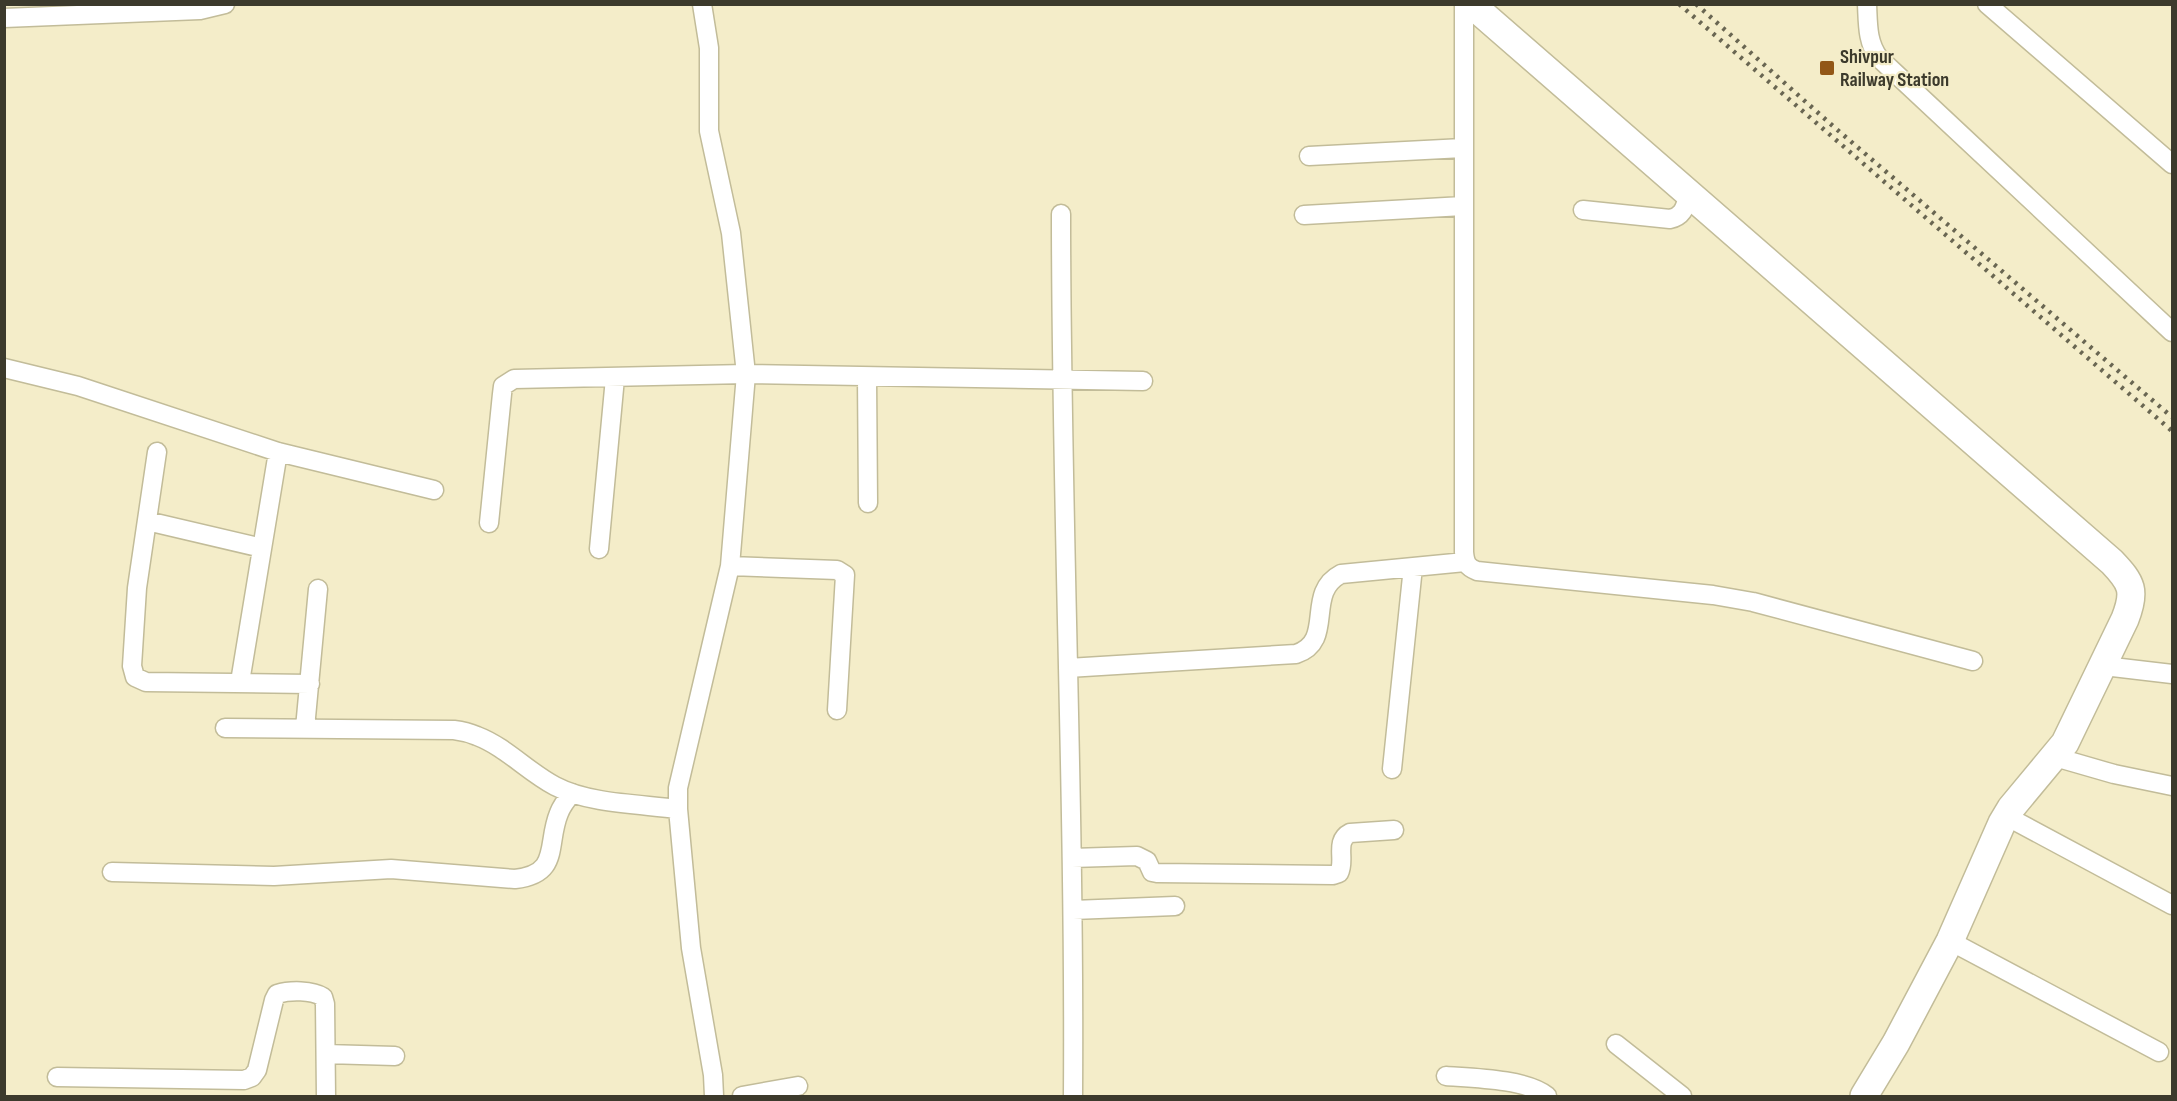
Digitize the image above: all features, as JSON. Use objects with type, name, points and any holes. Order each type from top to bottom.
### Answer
[{"type":"street","points":[[4,18],[200,10],[225,4]]},
{"type":"street","points":[[702,4],[709,48],[709,131],[731,233],[746,374],[730,566],[678,788],[691,948],[714,1096]]},
{"type":"street","points":[[1464,4],[1465,562],[1477,571],[1713,595],[1753,602],[1973,661]]},
{"type":"street","points":[[1471,4],[2103,554],[2126,577],[2132,590],[2131,605],[2072,731],[2055,757],[2006,816],[1950,941],[1896,1043],[1864,1096]]},
{"type":"street","points":[[1867,4],[1871,47],[1879,58],[2172,332]]},
{"type":"street","points":[[1987,4],[2172,164]]},
{"type":"street","points":[[1309,156],[1463,148]]},
{"type":"street","points":[[1583,210],[1670,219],[1682,213],[1689,194]]},
{"type":"street","points":[[1304,215],[1463,206]]},
{"type":"street","points":[[1061,214],[1061,380],[1073,910],[1073,1096]]},
{"type":"street","points":[[4,368],[78,386],[278,452],[434,490]]},
{"type":"street","points":[[489,523],[503,386],[514,379],[746,374],[1143,381]]},
{"type":"street","points":[[867,377],[868,503]]},
{"type":"street","points":[[599,549],[615,378]]},
{"type":"street","points":[[157,452],[137,588],[132,666],[135,677],[147,682],[310,684]]},
{"type":"street","points":[[240,682],[278,452]]},
{"type":"street","points":[[147,521],[262,548]]},
{"type":"street","points":[[1068,668],[1296,654],[1308,650],[1315,640],[1325,588],[1332,579],[1341,574],[1465,562]]},
{"type":"street","points":[[730,566],[837,570],[845,575],[837,710]]},
{"type":"street","points":[[1392,769],[1413,567]]},
{"type":"street","points":[[305,728],[318,589]]},
{"type":"street","points":[[2104,666],[2172,674]]},
{"type":"street","points":[[225,728],[454,729],[477,736],[496,746],[554,786],[572,793],[590,798],[678,809]]},
{"type":"street","points":[[2055,757],[2114,774],[2172,786]]},
{"type":"street","points":[[112,872],[274,876],[391,869],[527,878],[538,873],[547,865],[558,814],[572,793]]},
{"type":"street","points":[[2006,816],[2172,905]]},
{"type":"street","points":[[1072,858],[1137,856],[1147,861],[1152,872],[1157,873],[1333,875],[1339,873],[1342,868],[1341,842],[1344,836],[1350,833],[1394,830]]},
{"type":"street","points":[[1073,910],[1175,906]]},
{"type":"street","points":[[1950,941],[2158,1052]]},
{"type":"street","points":[[57,1077],[244,1080],[252,1077],[257,1070],[277,994],[284,992],[317,993],[323,997],[325,1004],[326,1096]]},
{"type":"street","points":[[1616,1044],[1682,1096]]},
{"type":"street","points":[[326,1054],[395,1056]]},
{"type":"street","points":[[1446,1076],[1485,1078],[1531,1088],[1547,1096]]},
{"type":"street","points":[[742,1096],[798,1086]]},
{"type":"railway","points":[[1679,4],[2172,431]]},
{"type":"railway","points":[[1696,4],[1834,127],[2172,417]]},
{"type":"place","name":"Shivpur Railway Station","points":[[1827,68]]}]
